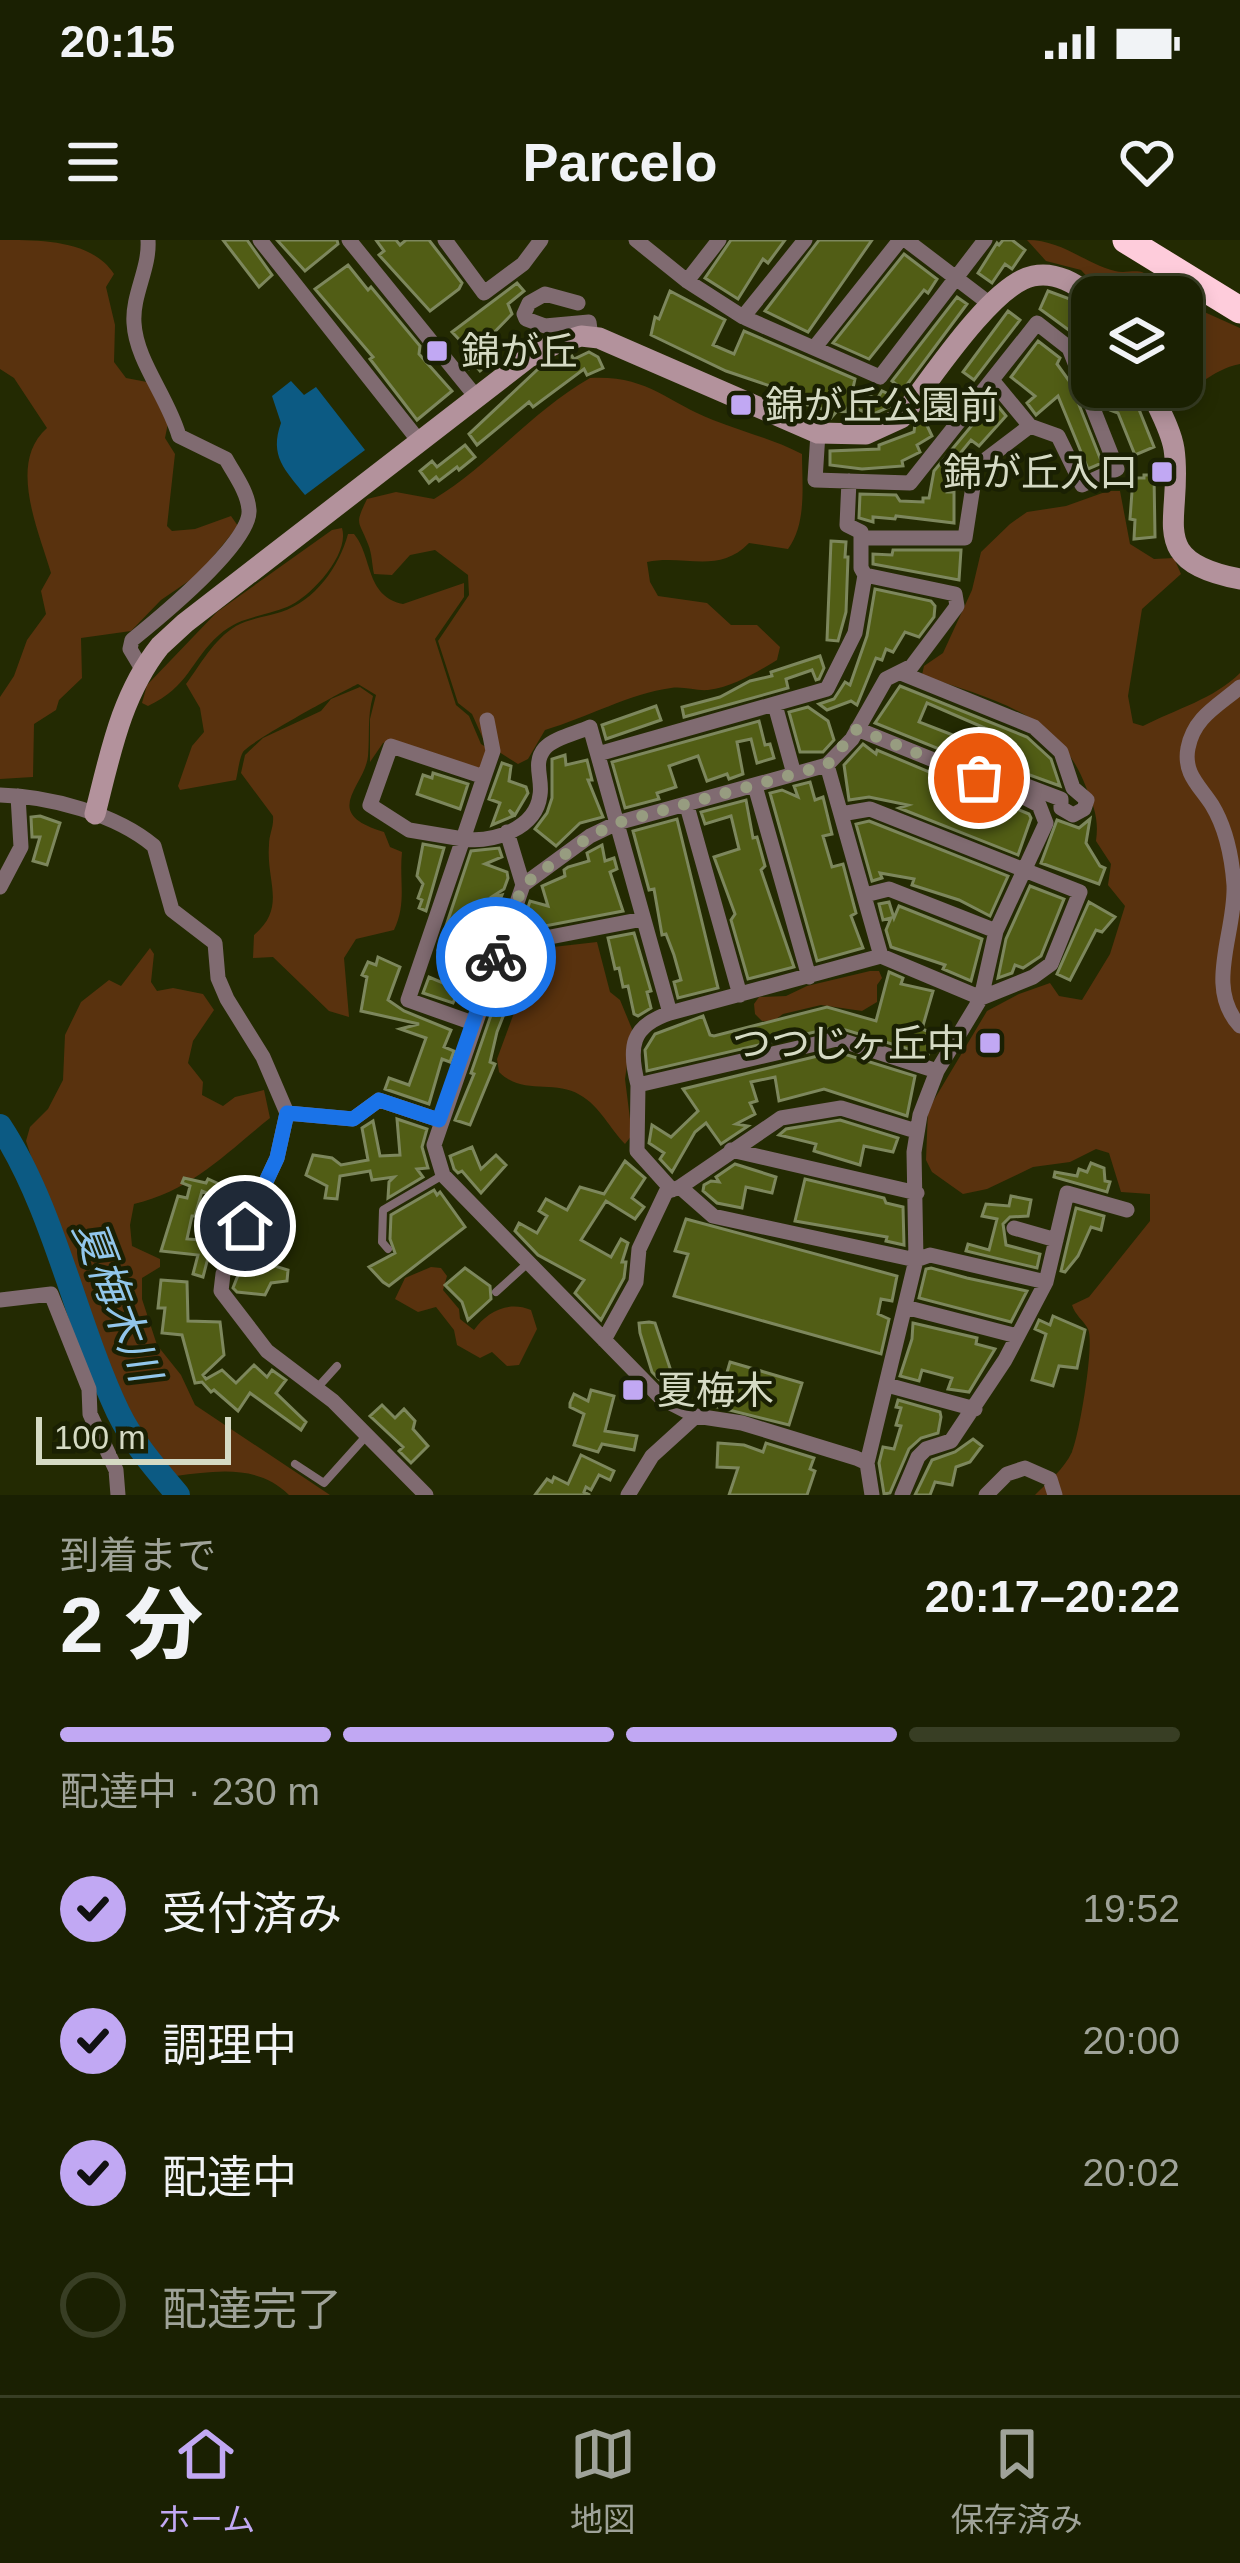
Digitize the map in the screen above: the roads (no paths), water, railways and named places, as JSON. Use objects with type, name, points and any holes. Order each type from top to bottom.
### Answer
[{"type":"highway","points":[[1126,240],[1240,310]]},
{"type":"street","points":[[142,669],[130,649],[132,640],[202,581],[248,522],[249,510],[226,458],[179,436],[166,395],[142,356],[133,316],[148,240]]},
{"type":"street","points":[[260,240],[419,441]]},
{"type":"street","points":[[349,240],[477,398]]},
{"type":"street","points":[[445,240],[484,293],[523,264],[541,240]]},
{"type":"street","points":[[636,240],[687,281],[743,316],[880,377],[985,240]]},
{"type":"street","points":[[687,281],[719,240]]},
{"type":"street","points":[[743,316],[806,240]]},
{"type":"street","points":[[815,347],[903,240],[990,304]]},
{"type":"street","points":[[95,814],[123,709],[142,669],[185,623],[529,357],[555,344],[591,338],[818,433],[866,434],[901,418],[1006,289],[1033,276],[1051,275],[1071,282]]},
{"type":"street","points":[[578,303],[545,294],[529,303],[524,314],[544,326],[589,322],[591,338]]},
{"type":"street","points":[[818,433],[815,480],[915,480],[992,380],[1037,323],[1069,348],[1118,470],[1082,485],[1058,436],[1030,426],[992,380]]},
{"type":"street","points":[[1158,408],[1174,447],[1174,536],[1180,550],[1202,570],[1240,579]]},
{"type":"street","points":[[863,538],[965,538],[976,467],[1030,426]]},
{"type":"street","points":[[598,754],[827,689],[855,633],[865,575],[861,568],[863,538],[860,530],[847,524],[849,481]]},
{"type":"street","points":[[865,575],[955,594],[955,609],[925,651],[901,673],[886,679],[857,729],[827,765],[617,823],[590,836],[523,885],[434,1145],[443,1175],[661,1398],[696,1416],[781,1433],[867,1463]]},
{"type":"street","points":[[901,673],[1034,727],[1066,761],[1067,794],[1024,785],[1020,795]]},
{"type":"street","points":[[1240,687],[1202,716],[1187,762],[1192,780],[1213,806],[1227,841],[1234,883],[1233,922],[1222,991],[1226,1009],[1240,1026]]},
{"type":"street","points":[[775,705],[794,774]]},
{"type":"street","points":[[473,1023],[408,1000],[493,751],[487,720]]},
{"type":"street","points":[[484,776],[392,746],[370,805],[409,830],[478,840],[507,832],[534,815],[541,793],[538,769],[547,746],[590,728],[670,1013]]},
{"type":"street","points":[[857,729],[1020,795],[1039,805],[1046,823],[996,931],[981,998],[937,1071],[916,1131],[916,1260],[867,1463],[872,1495]]},
{"type":"street","points":[[827,765],[880,956]]},
{"type":"street","points":[[755,786],[808,977]]},
{"type":"street","points":[[0,887],[21,847],[9,796],[95,814],[154,846],[172,910],[212,939],[218,978],[227,999],[263,1057],[287,1113],[277,1158],[220,1286],[267,1351],[368,1434],[426,1495]]},
{"type":"street","points":[[687,806],[740,995]]},
{"type":"street","points":[[841,814],[869,809],[1080,892],[1052,964],[981,998],[880,956],[646,1022],[638,1033],[634,1067],[637,1151],[713,1216],[916,1260],[929,1255],[1046,1282]]},
{"type":"street","points":[[507,832],[523,885]]},
{"type":"street","points":[[865,895],[889,889],[996,931]]},
{"type":"street","points":[[506,928],[545,938],[643,920]]},
{"type":"street","points":[[638,1085],[837,1039],[937,1071]]},
{"type":"street","points":[[287,1113],[353,1119],[379,1100],[439,1120]]},
{"type":"street","points":[[604,1340],[636,1282],[639,1249],[659,1203],[775,1120],[835,1108],[916,1131]]},
{"type":"street","points":[[731,1150],[917,1193]]},
{"type":"street","points":[[902,1495],[917,1457],[926,1449],[947,1444],[975,1409],[1017,1336],[1046,1282],[1067,1192],[1127,1210]]},
{"type":"street","points":[[1014,1228],[1056,1240]]},
{"type":"street","points":[[0,1300],[51,1294],[89,1389],[90,1414],[116,1470],[118,1495]]},
{"type":"street","points":[[905,1307],[1017,1336]]},
{"type":"street","points":[[887,1385],[975,1409]]},
{"type":"street","points":[[628,1495],[652,1456],[696,1416]]},
{"type":"street","points":[[986,1495],[1007,1474],[1024,1468],[1050,1480],[1055,1495]]},
{"type":"lane","points":[[388,1249],[382,1242],[383,1210],[443,1175]]},
{"type":"lane","points":[[496,1292],[528,1263]]},
{"type":"lane","points":[[317,1388],[337,1366]]},
{"type":"lane","points":[[296,1463],[318,1481],[327,1481],[368,1434]]},
{"type":"water","points":[[291,381],[304,395],[316,387],[365,450],[305,495],[278,454],[281,423],[272,396]]},
{"type":"waterway","name":"夏梅木川","points":[[0,1126],[35,1192],[118,1412],[178,1495]]},
{"type":"place","name":"錦が丘","points":[[437,351]]},
{"type":"place","name":"錦が丘公園前","points":[[741,405]]},
{"type":"place","name":"錦が丘入口","points":[[1162,472]]},
{"type":"place","name":"つつじヶ丘中","points":[[990,1043]]},
{"type":"place","name":"夏梅木","points":[[633,1390]]}]
